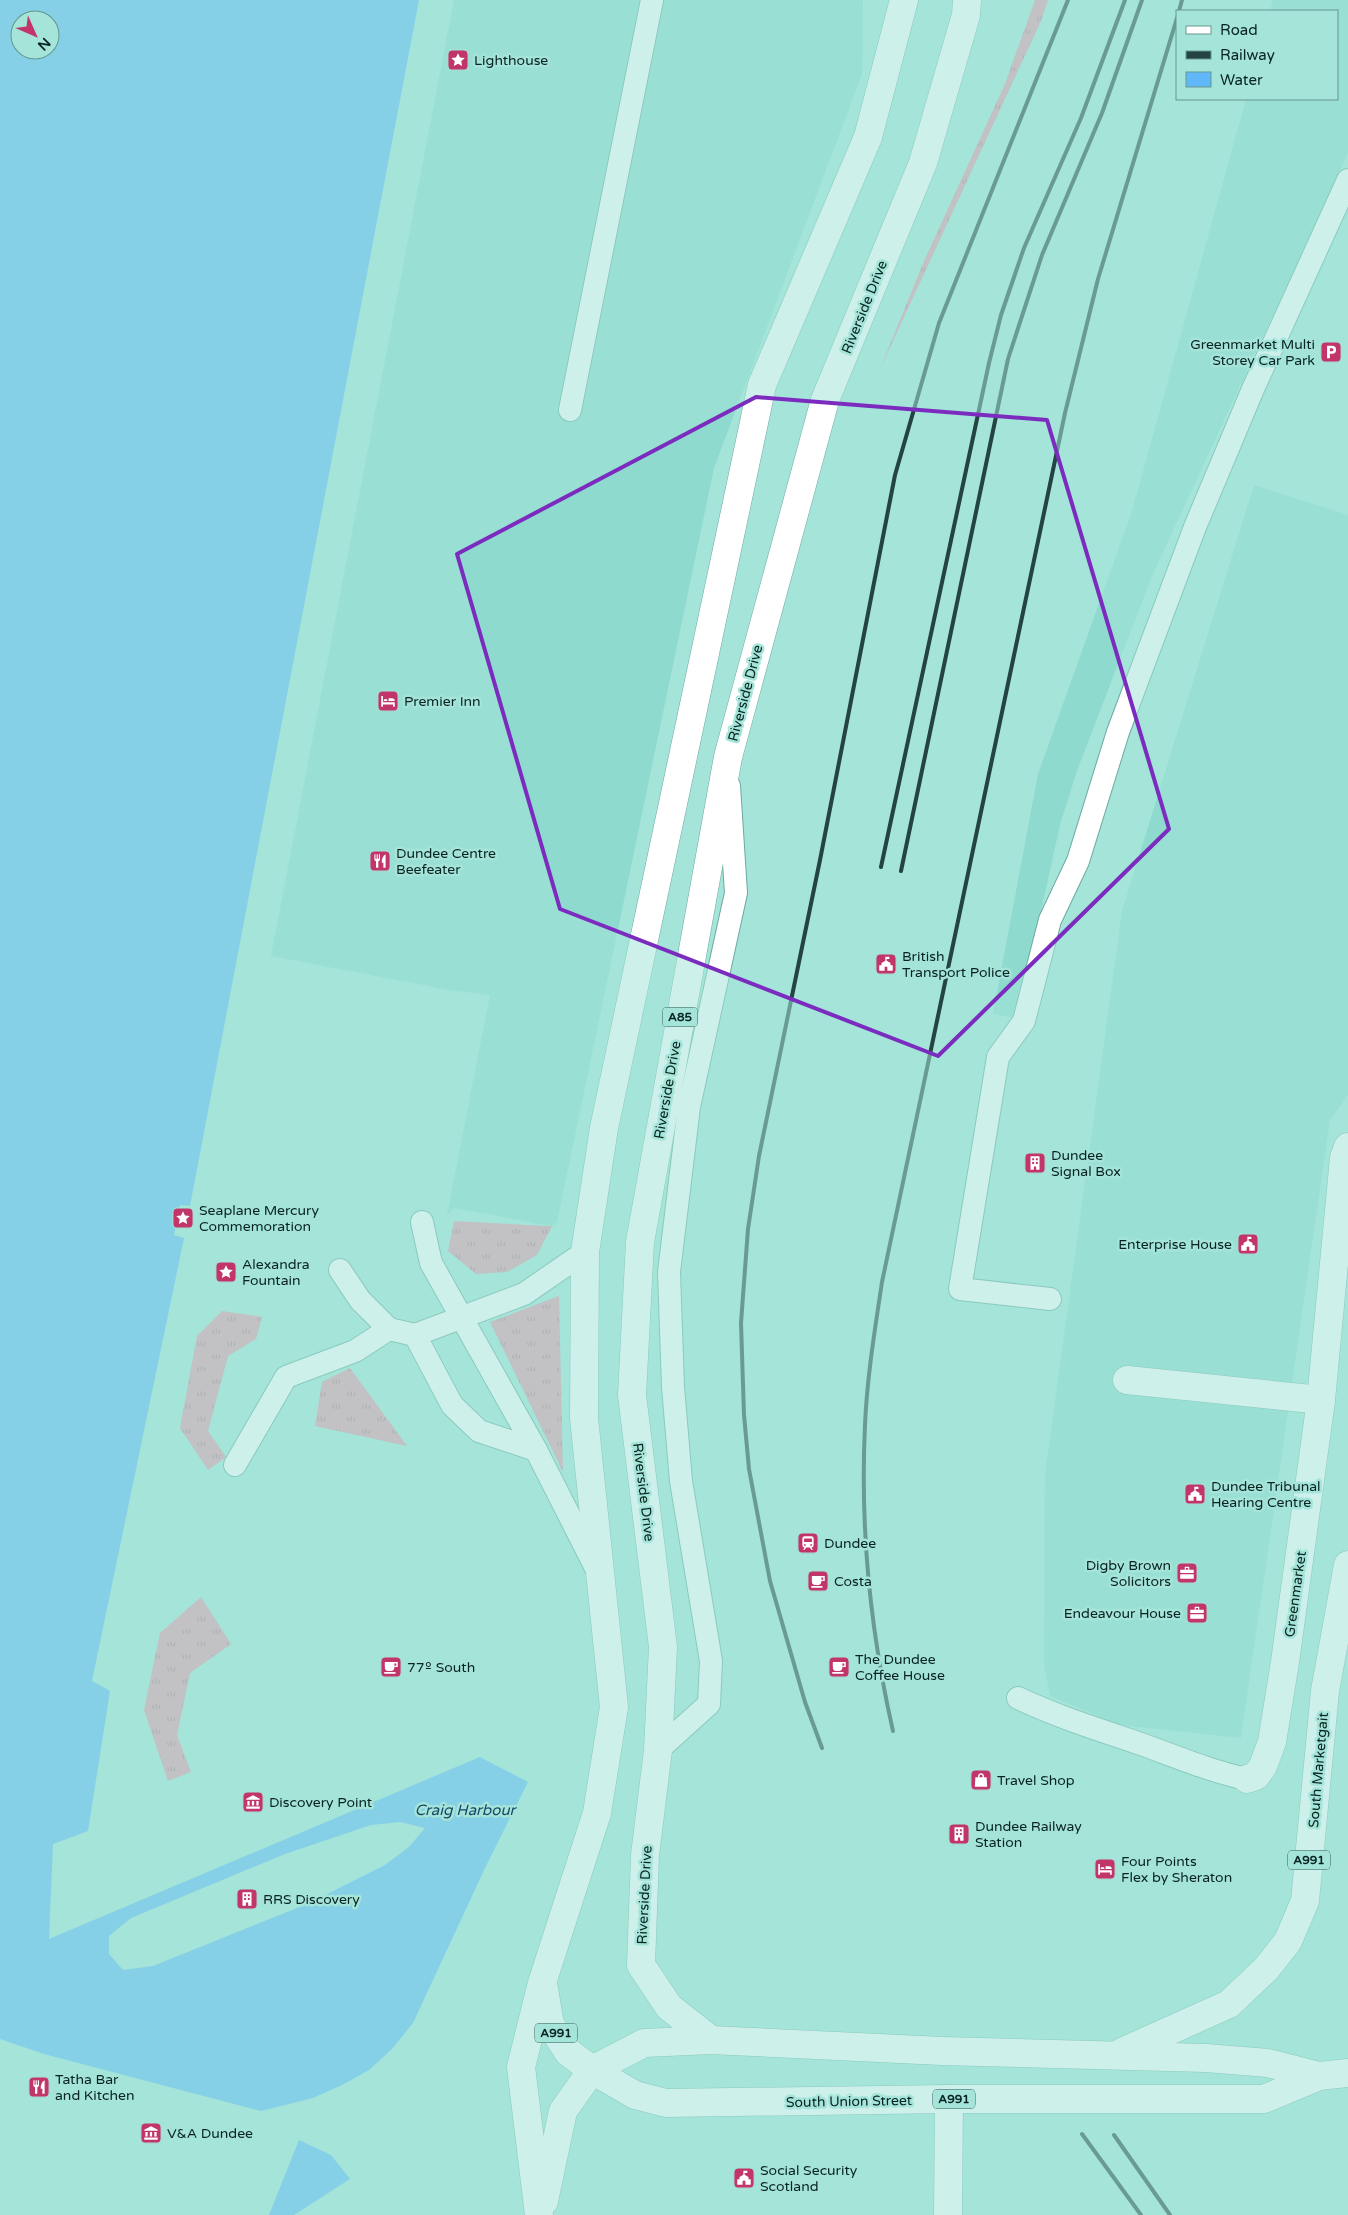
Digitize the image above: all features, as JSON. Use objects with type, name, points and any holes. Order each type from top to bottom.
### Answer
[{"type":"main road","points":[[540,2215],[521,2067],[542,1983],[597,1813],[614,1708],[584,1418],[585,1252],[604,1128],[762,385],[868,137],[904,0]]},
{"type":"main road","name":"Riverside Drive","points":[[711,2040],[668,2007],[641,1965],[645,1855],[658,1750],[663,1647],[632,1395],[640,1242],[728,757],[825,400],[923,163],[966,15],[967,0]]},
{"type":"main road","name":"Greenmarket","points":[[1247,1779],[1256,1776],[1263,1766],[1272,1742],[1285,1662],[1321,1400],[1344,1158],[1348,1147]]},
{"type":"main road","points":[[1127,1380],[1321,1400]]},
{"type":"main road","name":"South Marketgait","points":[[1114,2056],[1229,2004],[1266,1969],[1288,1941],[1305,1901],[1325,1691],[1348,1565]]},
{"type":"main road","name":"South Union Street","points":[[542,1983],[550,2024],[568,2052],[592,2070],[635,2095],[666,2103],[949,2099],[1264,2099],[1319,2076],[1348,2073]]},
{"type":"main road","name":"South Union Street","points":[[540,2215],[563,2111],[592,2070],[644,2043],[711,2040],[1206,2058],[1268,2063],[1319,2076]]},
{"type":"main road","points":[[948,2215],[949,2099]]},
{"type":"lane","points":[[570,410],[652,0]]},
{"type":"lane","points":[[1050,1299],[960,1289],[998,1057],[1024,1021],[1050,920],[1078,861],[1118,732],[1195,527],[1253,389],[1348,180]]},
{"type":"lane","points":[[658,1750],[709,1704],[711,1661],[681,1481],[673,1387],[669,1272],[689,1107],[736,892],[728,757]]},
{"type":"lane","points":[[422,1222],[431,1263],[536,1450],[602,1580]]},
{"type":"lane","points":[[340,1270],[360,1300],[389,1329],[415,1335],[524,1294],[585,1252]]},
{"type":"lane","points":[[234,1465],[286,1377],[355,1351],[389,1329]]},
{"type":"lane","points":[[415,1335],[452,1405],[478,1430],[536,1450]]},
{"type":"lane","points":[[1018,1698],[1044,1710],[1154,1748],[1217,1773],[1247,1779]]},
{"type":"highlighted area","points":[[756,397],[1047,420],[1169,829],[938,1056],[560,909],[457,554]]},
{"type":"shaded area","points":[[454,0],[863,0],[862,74],[714,468],[557,1222],[552,1226],[454,1208],[447,1215],[490,995],[449,990],[271,956]]},
{"type":"shaded area","points":[[1273,0],[1348,0],[1348,153],[1152,576],[1078,768],[1061,821],[1017,1018],[993,1014],[1038,774],[1132,511],[1246,100],[1338,100],[1338,10],[1270,10]]},
{"type":"shaded area","points":[[1254,485],[1348,515],[1348,1095],[1330,1120],[1241,1738],[1120,1725],[1050,1696],[1044,1664],[1045,1475],[1122,911]]},
{"type":"green space","points":[[1035,0],[1048,0],[1041,21],[880,369],[924,261],[1005,84]]},
{"type":"green space","points":[[454,1221],[552,1226],[537,1255],[507,1272],[476,1274],[448,1251]]},
{"type":"green space","points":[[559,1296],[563,1472],[490,1322]]},
{"type":"green space","points":[[222,1311],[262,1317],[256,1339],[228,1356],[208,1431],[226,1457],[208,1470],[180,1428],[197,1336]]},
{"type":"green space","points":[[350,1368],[407,1446],[315,1426],[322,1382]]},
{"type":"green space","points":[[201,1597],[231,1644],[190,1673],[177,1735],[191,1772],[168,1781],[144,1710],[160,1633]]},
{"type":"water","name":"Craig Harbour","points":[[0,0],[419,0],[190,1206],[180,1205],[174,1235],[184,1238],[92,1681],[110,1691],[88,1831],[53,1844],[49,1939],[480,1757],[528,1782],[485,1868],[413,2023],[392,2049],[369,2070],[313,2098],[261,2111],[44,2054],[0,2039]],"holes":[[[400,1822],[425,1828],[409,1847],[385,1865],[307,1904],[153,1966],[123,1970],[109,1954],[109,1936],[131,1918],[285,1854],[371,1825]]]},
{"type":"water","points":[[299,2140],[331,2155],[350,2179],[294,2215],[269,2215]]},
{"type":"railway","points":[[822,1748],[805,1702],[770,1581],[749,1469],[744,1415],[741,1323],[748,1229],[759,1156],[820,860],[895,475],[939,323],[1068,0]]},
{"type":"railway","points":[[881,867],[989,363],[1001,315],[1024,248],[1081,118],[1125,0]]},
{"type":"railway","points":[[901,871],[1008,359],[1042,255],[1102,113],[1142,0]]},
{"type":"railway","points":[[1179,10],[1182,0]]},
{"type":"railway","points":[[893,1731],[878,1655],[868,1579],[864,1502],[866,1407],[882,1282],[1065,413],[1098,279],[1176,21]]},
{"type":"railway","points":[[1082,2134],[1141,2215]]},
{"type":"railway","points":[[1114,2135],[1170,2215]]},
{"type":"place","name":"Lighthouse","points":[[458,60]]},
{"type":"place","name":"Greenmarket Multi Storey Car Park","points":[[1331,352]]},
{"type":"place","name":"Premier Inn","points":[[388,701]]},
{"type":"place","name":"Dundee Centre Beefeater","points":[[380,861]]},
{"type":"place","name":"British Transport Police","points":[[886,964]]},
{"type":"place","name":"Dundee Signal Box","points":[[1035,1163]]},
{"type":"place","name":"Seaplane Mercury Commemoration","points":[[183,1218]]},
{"type":"place","name":"Enterprise House","points":[[1248,1244]]},
{"type":"place","name":"Alexandra Fountain","points":[[226,1272]]},
{"type":"place","name":"Dundee Tribunal Hearing Centre","points":[[1195,1494]]},
{"type":"place","name":"Dundee","points":[[808,1543]]},
{"type":"place","name":"Digby Brown Solicitors","points":[[1187,1573]]},
{"type":"place","name":"Costa","points":[[818,1581]]},
{"type":"place","name":"Endeavour House","points":[[1197,1613]]},
{"type":"place","name":"77º South","points":[[391,1667]]},
{"type":"place","name":"The Dundee Coffee House","points":[[839,1667]]},
{"type":"place","name":"Travel Shop","points":[[981,1780]]},
{"type":"place","name":"Discovery Point","points":[[253,1802]]},
{"type":"place","name":"Dundee Railway Station","points":[[959,1834]]},
{"type":"place","name":"Four Points Flex by Sheraton","points":[[1105,1869]]},
{"type":"place","name":"RRS Discovery","points":[[247,1899]]},
{"type":"place","name":"Tatha Bar and Kitchen","points":[[39,2087]]},
{"type":"place","name":"V&A Dundee","points":[[151,2133]]},
{"type":"place","name":"Social Security Scotland","points":[[744,2178]]}]
